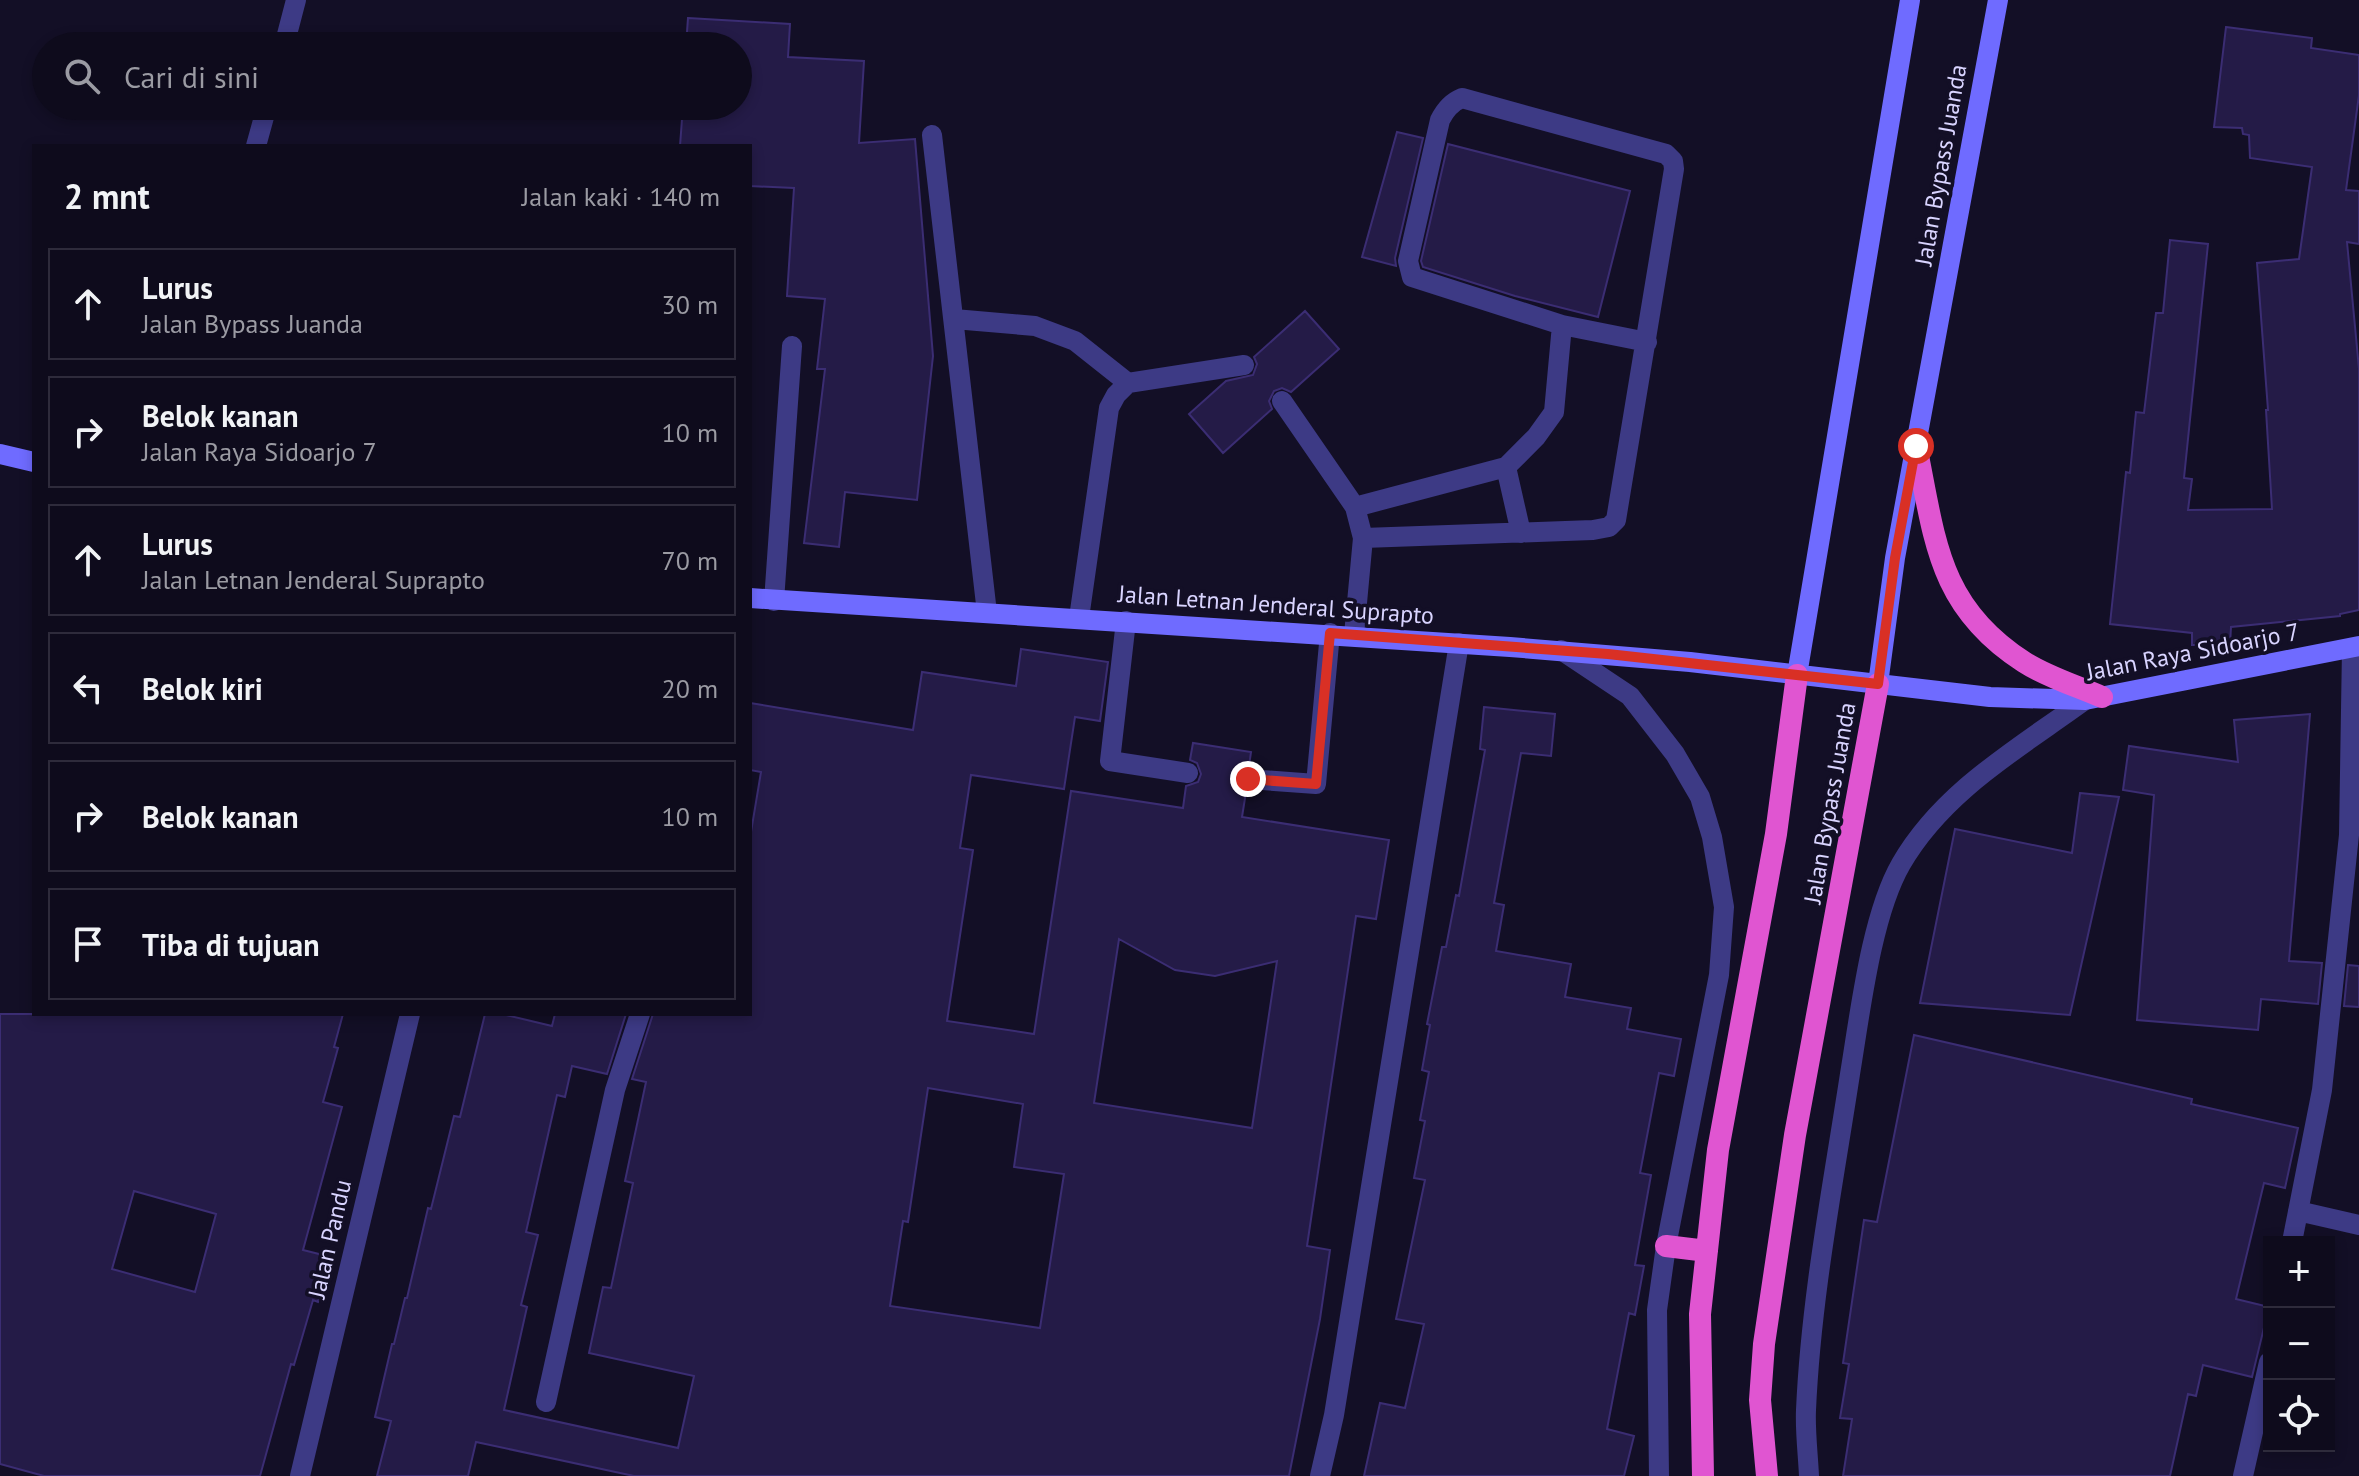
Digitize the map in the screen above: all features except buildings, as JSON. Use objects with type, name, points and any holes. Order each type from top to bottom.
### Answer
[{"type":"highway","points":[[1916,446],[1936,545],[1951,587],[1980,629],[2025,663],[2094,699]]},
{"type":"highway","name":"Jalan Bypass Juanda","points":[[1703,1476],[1700,1314],[1718,1150],[1776,834],[1797,675]]},
{"type":"highway","name":"Jalan Bypass Juanda","points":[[1767,1476],[1760,1400],[1764,1344],[1795,1135],[1878,684]]},
{"type":"highway","points":[[1666,1246],[1707,1251]]},
{"type":"main road","name":"Jalan Bypass Juanda","points":[[1797,675],[1910,0]]},
{"type":"main road","name":"Jalan Bypass Juanda","points":[[1878,684],[1895,558],[1998,0]]},
{"type":"main road","points":[[0,454],[32,462]]},
{"type":"main road","name":"Jalan Letnan Jenderal Suprapto","points":[[752,598],[1330,633],[1561,650],[1797,675]]},
{"type":"main road","name":"Jalan Raya Sidoarjo 7","points":[[1797,675],[1990,697],[2094,699],[2356,647]]},
{"type":"street","points":[[288,32],[296,0]]},
{"type":"street","points":[[1363,538],[1593,530],[1609,527],[1616,520],[1647,342],[1673,161],[1659,151],[1462,98],[1455,101],[1440,120],[1408,261],[1412,277],[1562,325],[1647,342]]},
{"type":"street","points":[[257,144],[263,120]]},
{"type":"street","points":[[932,135],[987,613]]},
{"type":"street","points":[[954,319],[1035,326],[1075,341],[1128,383]]},
{"type":"street","points":[[1355,507],[1506,467],[1536,437],[1554,412],[1562,325]]},
{"type":"street","points":[[774,601],[792,346]]},
{"type":"street","points":[[1079,618],[1109,408],[1116,395],[1128,383],[1244,365]]},
{"type":"street","points":[[1282,401],[1355,507],[1363,538],[1354,635]]},
{"type":"street","points":[[1506,467],[1521,533]]},
{"type":"street","points":[[1126,621],[1110,761],[1188,773]]},
{"type":"street","points":[[1248,779],[1316,784],[1330,633]]},
{"type":"street","points":[[1320,1476],[1334,1415],[1459,643]]},
{"type":"street","points":[[2293,1236],[2322,1090],[2349,835],[2356,647]]},
{"type":"street","points":[[1561,650],[1630,696],[1675,754],[1700,797],[1712,837],[1724,907],[1719,975],[1666,1246],[1657,1310],[1659,1476]]},
{"type":"street","points":[[1809,1476],[1805,1412],[1820,1265],[1861,1007],[1882,909],[1901,865],[1933,819],[1970,783],[2094,699]]},
{"type":"street","name":"Jalan Pandu","points":[[300,1476],[410,1016]]},
{"type":"street","points":[[546,1402],[615,1090],[639,1016]]},
{"type":"street","points":[[2298,1211],[2359,1225]]},
{"type":"street","points":[[2243,1476],[2265,1380]]},
{"type":"route","points":[[1248,779],[1316,784],[1330,633],[1608,654],[1878,684],[1895,558],[1916,446]]}]
